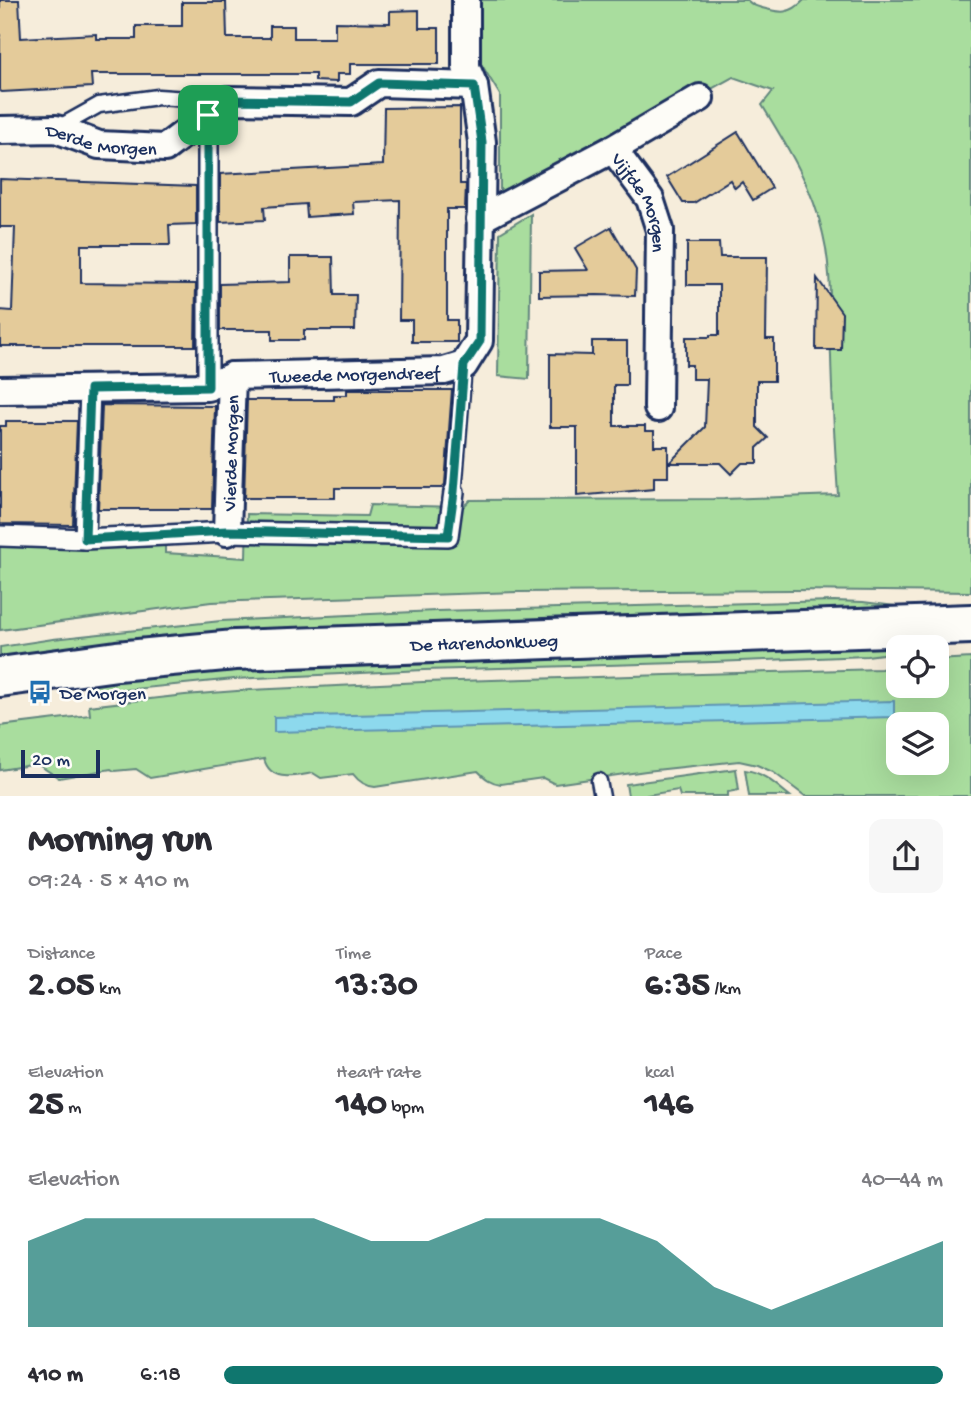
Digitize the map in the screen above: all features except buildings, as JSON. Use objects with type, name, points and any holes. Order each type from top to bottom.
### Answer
[{"type":"main road","name":"De Harendonkweg","points":[[0,677],[117,661],[235,650],[971,624]]},
{"type":"street","name":"Tweede Morgendreef","points":[[0,390],[90,389],[444,371],[464,365],[480,341],[482,142],[474,86],[466,67],[466,0]]},
{"type":"street","name":"Derde Morgen","points":[[0,130],[56,129],[99,145],[165,148],[228,100],[351,102],[379,83],[474,86]]},
{"type":"street","points":[[613,149],[700,98]]},
{"type":"street","points":[[208,115],[220,381]]},
{"type":"street","name":"Vijfde Morgen","points":[[480,219],[613,149],[650,199],[660,230],[658,408]]},
{"type":"street","name":"Vierde Morgen","points":[[220,381],[227,531]]},
{"type":"street","points":[[85,539],[90,389]]},
{"type":"street","name":"Vierde Morgen","points":[[0,536],[85,539],[227,531],[448,536],[454,492]]},
{"type":"lane","points":[[56,129],[99,106],[158,97],[188,99],[208,115]]},
{"type":"lane","points":[[454,492],[464,365]]},
{"type":"lane","points":[[599,781],[602,796]]},
{"type":"green space","points":[[480,0],[747,0],[757,7],[780,12],[794,8],[804,0],[971,0],[971,592],[519,592],[211,602],[0,630],[0,536],[165,531],[165,553],[246,558],[247,514],[367,516],[370,505],[463,507],[470,500],[724,499],[838,495],[826,249],[819,217],[806,183],[762,105],[773,91],[733,77],[500,205],[500,95],[480,62]]},
{"type":"green space","points":[[531,214],[529,379],[498,376],[500,233]]},
{"type":"green space","points":[[834,601],[928,610],[0,661],[0,647],[221,621],[436,611]]},
{"type":"green space","points":[[886,647],[886,654],[867,656],[234,679],[85,694],[83,680],[235,666]]},
{"type":"green space","points":[[971,658],[971,796],[805,796],[773,772],[739,761],[555,784],[543,778],[501,784],[488,780],[478,771],[375,787],[368,786],[353,774],[321,778],[313,773],[278,775],[267,767],[264,759],[150,778],[136,769],[111,769],[59,778],[37,764],[0,770],[0,726],[90,715],[89,706],[250,690],[423,682],[886,668],[886,698],[949,698],[949,659]]},
{"type":"green space","points":[[736,769],[739,790],[728,792],[728,796],[680,796],[678,790],[647,796],[628,796],[626,784]]},
{"type":"green space","points":[[745,770],[763,776],[790,796],[749,796]]},
{"type":"water","points":[[894,701],[894,712],[886,712],[886,717],[274,732],[274,717]]},
{"type":"place","name":"De Morgen","points":[[40,692]]},
{"type":"route","points":[[379,83],[474,86],[482,142],[480,341],[464,365],[448,536],[227,531],[85,539],[90,389],[208,387],[208,115],[228,100],[351,102],[379,83]]}]
